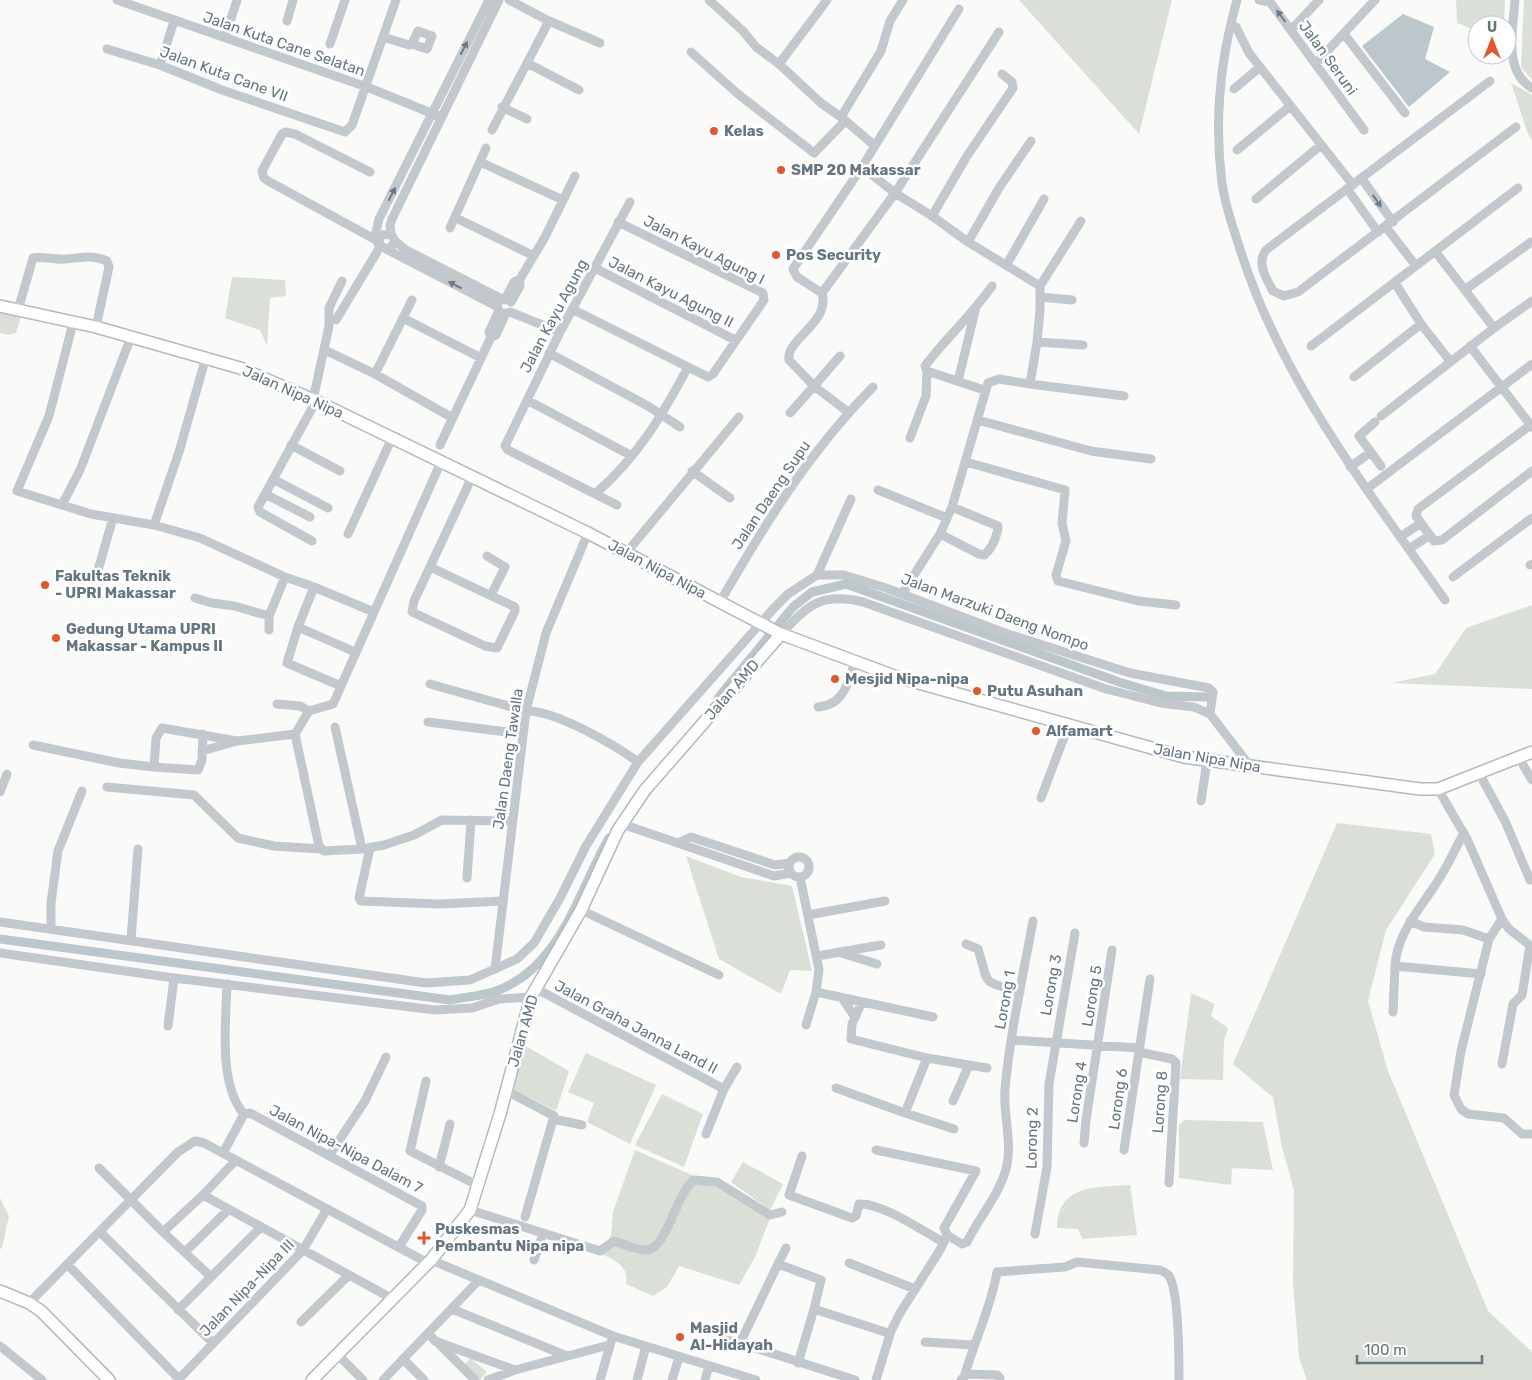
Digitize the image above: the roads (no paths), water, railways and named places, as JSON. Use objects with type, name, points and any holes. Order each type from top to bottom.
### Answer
[{"type":"street","name":"Jalan Kuta Cane Selatan","points":[[117,0],[366,87],[442,117]]},
{"type":"street","points":[[225,37],[237,0]]},
{"type":"street","points":[[287,21],[293,0]]},
{"type":"street","points":[[330,44],[345,0]]},
{"type":"street","points":[[366,87],[396,0]]},
{"type":"street","points":[[381,244],[376,224],[489,0]]},
{"type":"street","points":[[393,237],[390,225],[392,219],[500,0]]},
{"type":"street","points":[[509,0],[549,21],[600,43]]},
{"type":"street","points":[[709,0],[743,31],[756,47],[779,64],[821,103],[875,146]]},
{"type":"street","points":[[779,64],[827,0]]},
{"type":"street","points":[[691,52],[723,81],[814,153],[843,119],[881,51],[890,21],[903,0]]},
{"type":"street","points":[[1237,0],[1222,67],[1219,98],[1219,145],[1222,184],[1228,213],[1254,292],[1288,364],[1350,467],[1368,488],[1445,600]]},
{"type":"street","points":[[1258,0],[1270,1]]},
{"type":"street","points":[[1291,30],[1319,0]]},
{"type":"street","points":[[1316,63],[1375,0]]},
{"type":"street","points":[[1516,0],[1512,52],[1514,67],[1523,82],[1532,88]]},
{"type":"street","name":"Jalan Seruni","points":[[1270,1],[1364,130]]},
{"type":"street","points":[[822,293],[797,277],[793,269],[862,167],[959,8]]},
{"type":"street","points":[[160,65],[174,21]]},
{"type":"street","points":[[492,130],[502,107],[549,21]]},
{"type":"street","points":[[1236,27],[1245,48],[1289,107],[1321,146],[1351,188],[1386,227],[1416,266]]},
{"type":"street","points":[[848,412],[814,386],[791,364],[788,356],[815,322],[824,304],[822,293],[896,193],[999,32]]},
{"type":"street","points":[[1344,34],[1405,112]]},
{"type":"street","points":[[383,37],[406,45],[412,44]]},
{"type":"street","name":"Jalan Kuta Cane VII","points":[[107,48],[160,65],[222,90],[344,132],[350,128],[366,87]]},
{"type":"street","points":[[526,63],[579,90]]},
{"type":"street","points":[[1234,89],[1260,67]]},
{"type":"street","points":[[932,216],[966,156],[1013,88],[1012,82],[1002,74]]},
{"type":"street","points":[[1490,81],[1351,188],[1266,250],[1262,262],[1269,282],[1277,294],[1288,296],[1298,292],[1516,127]]},
{"type":"street","points":[[502,107],[527,119]]},
{"type":"street","points":[[1236,150],[1289,107]]},
{"type":"street","points":[[370,172],[285,132],[282,134],[262,171],[264,178],[268,181],[381,244],[506,306],[529,314],[535,321],[560,332]]},
{"type":"street","points":[[968,242],[999,188],[1031,141]]},
{"type":"street","points":[[1256,199],[1321,146]]},
{"type":"street","points":[[450,228],[486,148]]},
{"type":"street","points":[[480,162],[563,200]]},
{"type":"street","points":[[862,167],[896,193],[968,242],[1007,264],[1040,286]]},
{"type":"street","points":[[440,445],[451,417],[491,337],[496,334],[514,282],[520,279],[534,256],[575,176]]},
{"type":"street","points":[[1362,178],[1386,227]]},
{"type":"street","points":[[1311,346],[1518,188]]},
{"type":"street","points":[[1007,264],[1044,199]]},
{"type":"street","name":"Jalan Kayu Agung","points":[[596,493],[508,450],[506,444],[549,353],[630,202]]},
{"type":"street","points":[[456,218],[534,256]]},
{"type":"street","points":[[1030,384],[1037,342],[1040,286],[1081,221]]},
{"type":"street","name":"Jalan Kayu Agung I","points":[[618,222],[763,293],[764,300],[713,374],[710,376],[704,375],[688,368]]},
{"type":"street","points":[[336,320],[381,244],[385,233],[393,237],[406,250],[506,306]]},
{"type":"street","points":[[381,244],[393,237]]},
{"type":"street","points":[[1466,288],[1530,242]]},
{"type":"street","points":[[1435,251],[1466,288],[1494,328]]},
{"type":"street","points":[[18,310],[33,258],[64,259],[84,256],[98,258],[107,261],[109,267],[96,327]]},
{"type":"street","name":"Jalan Kayu Agung II","points":[[595,268],[736,340]]},
{"type":"street","points":[[312,541],[260,512],[258,507],[314,401],[330,326],[330,308],[342,281]]},
{"type":"street","points":[[1254,292],[1269,282]]},
{"type":"street","points":[[1395,283],[1421,324],[1450,361]]},
{"type":"street","points":[[910,438],[926,396],[927,371],[925,365],[963,321],[975,311],[992,286]]},
{"type":"street","points":[[1040,297],[1072,300]]},
{"type":"street","points":[[375,374],[412,300]]},
{"type":"street","points":[[1381,466],[1359,436],[1450,361],[1532,301]]},
{"type":"street","name":"Jalan Nipa Nipa","points":[[0,306],[96,327],[240,368],[314,401],[588,533],[779,633],[897,677],[1166,752],[1207,761],[1420,789],[1438,789]]},
{"type":"street","points":[[572,309],[688,368],[662,415],[632,456],[612,480],[596,493],[616,505]]},
{"type":"street","points":[[958,382],[975,311]]},
{"type":"street","points":[[403,318],[481,358]]},
{"type":"street","points":[[73,323],[49,416],[16,489],[21,493],[91,514],[154,525],[200,538],[285,577],[374,612]]},
{"type":"street","points":[[1354,377],[1421,324]]},
{"type":"street","points":[[62,505],[84,461],[131,337]]},
{"type":"street","points":[[1037,342],[1083,345]]},
{"type":"street","points":[[1470,346],[1532,425],[1418,509],[1416,516],[1434,541],[1442,540],[1532,471]]},
{"type":"street","points":[[329,352],[375,374],[451,417]]},
{"type":"street","points":[[549,353],[662,415],[680,427]]},
{"type":"street","points":[[790,413],[840,356]]},
{"type":"street","points":[[154,525],[179,452],[206,357]]},
{"type":"street","points":[[1368,488],[1532,364]]},
{"type":"street","points":[[927,371],[984,390]]},
{"type":"street","points":[[902,594],[940,534],[952,507],[978,420],[984,390],[990,381],[996,379],[1124,396]]},
{"type":"street","name":"Jalan Daeng Supu","points":[[720,602],[789,488],[817,449],[848,412],[873,388]]},
{"type":"street","points":[[527,400],[632,456]]},
{"type":"street","points":[[626,552],[739,417]]},
{"type":"street","points":[[978,420],[1091,451],[1151,459]]},
{"type":"street","points":[[348,534],[392,438]]},
{"type":"street","points":[[291,445],[340,472]]},
{"type":"street","points":[[1350,467],[1371,452]]},
{"type":"street","points":[[321,849],[295,734],[309,710],[318,706],[332,704],[442,462]]},
{"type":"street","points":[[966,462],[1065,490],[1062,523],[1066,541],[1056,575],[1058,581],[1138,601],[1176,605]]},
{"type":"street","points":[[692,471],[730,498]]},
{"type":"street","points":[[430,566],[516,608],[495,648],[413,614],[412,606],[430,566],[472,477]]},
{"type":"street","points":[[273,479],[328,508]]},
{"type":"street","points":[[878,490],[947,518]]},
{"type":"street","points":[[265,494],[310,517]]},
{"type":"street","points":[[0,922],[426,982],[470,980],[517,959],[534,943],[546,924],[586,846],[638,762],[788,594],[817,575],[852,499]]},
{"type":"street","points":[[940,534],[982,555],[987,554],[992,545],[998,526],[952,507]]},
{"type":"street","points":[[96,577],[113,518]]},
{"type":"street","points":[[1453,577],[1532,518]]},
{"type":"street","points":[[1400,537],[1421,523]]},
{"type":"street","name":"Jalan Daeng Tawalla","points":[[495,969],[526,711],[546,633],[588,533]]},
{"type":"street","points":[[1409,549],[1430,534]]},
{"type":"street","points":[[487,556],[505,567],[491,595]]},
{"type":"street","name":"Jalan Marzuki Daeng Nompo","points":[[817,575],[844,575],[902,594],[1005,633],[1130,673],[1209,688],[1212,697],[1210,714]]},
{"type":"street","points":[[269,630],[269,616],[285,577]]},
{"type":"street","points":[[314,587],[298,627],[287,663],[341,686]]},
{"type":"street","points":[[195,598],[212,604],[234,606],[269,616]]},
{"type":"street","points":[[779,633],[807,607],[827,599],[850,599],[1106,689],[1161,703],[1194,707],[1210,714],[1250,766]]},
{"type":"street","points":[[298,627],[355,652]]},
{"type":"street","name":"Jalan AMD","points":[[312,1380],[391,1298],[430,1262],[470,1210],[507,1091],[533,993],[581,910],[594,876],[622,824],[645,790],[779,633]]},
{"type":"street","points":[[818,707],[835,704],[842,696],[855,662]]},
{"type":"street","points":[[430,684],[555,718],[592,734],[638,762]]},
{"type":"street","points":[[277,704],[300,706],[309,710]]},
{"type":"street","points":[[428,722],[523,734]]},
{"type":"street","points":[[1042,798],[1069,724]]},
{"type":"street","points":[[335,727],[366,848],[359,898],[361,901],[439,904],[503,901]]},
{"type":"street","points":[[154,767],[156,738],[161,730],[203,734],[237,741]]},
{"type":"street","points":[[32,745],[120,763],[198,770],[201,764],[203,734]]},
{"type":"street","points":[[202,751],[237,741],[295,734]]},
{"type":"street","points":[[1502,1064],[1513,1004],[1522,995],[1531,946],[1509,929],[1502,919],[1464,834],[1438,789],[1532,752]]},
{"type":"street","points":[[1519,758],[1532,780]]},
{"type":"street","points":[[1201,801],[1207,761]]},
{"type":"street","points":[[1479,773],[1505,821],[1530,880]]},
{"type":"street","points":[[0,792],[7,774]]},
{"type":"street","points":[[107,787],[194,795],[238,838],[274,846],[321,849],[331,852],[366,848],[414,835],[442,820],[513,821]]},
{"type":"street","points":[[51,929],[51,903],[58,851],[82,791]]},
{"type":"street","points":[[467,878],[471,820]]},
{"type":"street","points":[[622,824],[680,842],[774,876],[791,873],[800,877]]},
{"type":"street","points":[[1393,1012],[1397,952],[1410,921],[1442,875],[1464,834]]},
{"type":"street","points":[[680,842],[691,837],[775,865],[790,864],[797,857],[806,861],[808,871],[800,877]]},
{"type":"street","points":[[131,939],[138,849]]},
{"type":"street","points":[[790,864],[791,873]]},
{"type":"street","points":[[800,877],[820,970],[816,992],[806,1025]]},
{"type":"street","points":[[808,915],[885,901]]},
{"type":"street","points":[[581,910],[719,975]]},
{"type":"street","points":[[1502,919],[1489,939],[1458,1068],[1454,1095],[1461,1109],[1468,1114],[1504,1118],[1522,1134],[1532,1134]]},
{"type":"street","name":"Lorong 1","points":[[945,1239],[962,1244],[967,1242],[1000,1184],[1007,1166],[1009,1142],[1005,1112],[1006,1084],[1032,921]]},
{"type":"street","points":[[1410,921],[1424,927],[1463,930],[1489,939]]},
{"type":"street","name":"Lorong 3","points":[[1055,1042],[1075,933]]},
{"type":"street","points":[[966,944],[978,949],[984,976],[990,982],[1020,992]]},
{"type":"street","points":[[817,956],[881,945]]},
{"type":"street","name":"Lorong 5","points":[[1098,1046],[1112,950]]},
{"type":"street","points":[[838,952],[877,964]]},
{"type":"street","points":[[0,953],[174,978],[436,1010],[472,1008],[499,999],[533,993]]},
{"type":"street","points":[[1395,966],[1481,974]]},
{"type":"street","points":[[168,1026],[174,978]]},
{"type":"street","name":"Lorong 6","points":[[1124,1150],[1150,980]]},
{"type":"street","points":[[223,1153],[243,1116],[232,1096],[227,1065],[227,984]]},
{"type":"street","points":[[816,992],[933,1017]]},
{"type":"street","name":"Jalan Graha Janna Land II","points":[[533,993],[724,1089]]},
{"type":"street","points":[[842,998],[855,1017]]},
{"type":"street","points":[[862,1002],[852,1024],[851,1039],[927,1058],[987,1068]]},
{"type":"street","points":[[1012,1040],[1139,1050]]},
{"type":"street","name":"Lorong 2","points":[[1035,1234],[1047,1167],[1047,1101],[1055,1042]]},
{"type":"street","name":"Lorong 4","points":[[1084,1143],[1098,1046]]},
{"type":"street","name":"Lorong 8","points":[[1139,1050],[1172,1059],[1176,1063],[1169,1183]]},
{"type":"street","points":[[329,1156],[365,1102],[386,1057]]},
{"type":"street","points":[[904,1113],[927,1058]]},
{"type":"street","points":[[953,1101],[969,1065]]},
{"type":"street","name":"Jalan Graha Janna Land II","points":[[706,1134],[724,1089],[737,1067]]},
{"type":"street","points":[[426,1082],[409,1148],[410,1152],[479,1186]]},
{"type":"street","points":[[836,1088],[954,1129]]},
{"type":"street","points":[[507,1091],[550,1113],[554,1119],[582,1126]]},
{"type":"street","name":"Jalan Nipa-Nipa Dalam 7","points":[[243,1116],[250,1113],[422,1206],[422,1210],[399,1247]]},
{"type":"street","points":[[525,1217],[554,1119]]},
{"type":"street","points":[[439,1167],[450,1124]]},
{"type":"street","points":[[29,1303],[133,1200],[178,1152],[193,1142],[200,1142],[430,1262],[613,1336],[743,1378],[756,1380]]},
{"type":"street","points":[[876,1150],[976,1171],[944,1228],[945,1239],[891,1331],[876,1380]]},
{"type":"street","points":[[802,1156],[789,1195],[852,1218],[856,1216],[859,1204],[868,1204],[945,1239]]},
{"type":"street","points":[[163,1232],[203,1196],[236,1160]]},
{"type":"street","points":[[99,1168],[210,1276]]},
{"type":"street","points":[[470,1210],[599,1251],[614,1241],[634,1248],[649,1249],[662,1237],[690,1183],[699,1179],[716,1182],[770,1215],[782,1212]]},
{"type":"street","points":[[203,1196],[391,1298]]},
{"type":"street","name":"Jalan Nipa-Nipa III","points":[[179,1379],[304,1250],[327,1209]]},
{"type":"street","points":[[185,1252],[228,1210]]},
{"type":"street","points":[[178,1310],[260,1228]]},
{"type":"street","points":[[100,1232],[213,1343]]},
{"type":"street","points":[[534,1260],[543,1234]]},
{"type":"street","points":[[740,1343],[786,1248]]},
{"type":"street","points":[[999,1376],[963,1377],[973,1345],[992,1299],[997,1272],[1065,1267],[1077,1262],[1159,1270],[1168,1274],[1172,1284],[1180,1346],[1179,1380]]},
{"type":"street","points":[[848,1263],[915,1289]]},
{"type":"street","points":[[67,1264],[179,1379]]},
{"type":"street","points":[[778,1264],[821,1280],[798,1363]]},
{"type":"street","points":[[301,1322],[349,1275]]},
{"type":"street","points":[[383,1380],[403,1359],[432,1337],[452,1309],[478,1281]]},
{"type":"street","points":[[0,1291],[29,1303],[110,1380]]},
{"type":"street","points":[[452,1309],[567,1356]]},
{"type":"street","points":[[814,1309],[885,1332]]},
{"type":"street","points":[[600,1380],[613,1336]]},
{"type":"street","points":[[432,1337],[515,1370]]},
{"type":"street","points":[[432,1337],[475,1380]]},
{"type":"street","points":[[721,1339],[740,1343],[855,1380]]},
{"type":"street","points":[[925,1342],[973,1345]]},
{"type":"street","points":[[488,1380],[515,1370],[609,1345]]},
{"type":"street","points":[[0,1346],[42,1380]]},
{"type":"street","points":[[637,1380],[646,1346]]},
{"type":"street","points":[[337,1354],[363,1380]]},
{"type":"street","points":[[672,1380],[679,1357]]},
{"type":"street","points":[[403,1359],[424,1380]]},
{"type":"street","points":[[705,1380],[709,1366]]},
{"type":"waterway","points":[[718,698],[793,607],[812,592],[846,584],[1119,682],[1166,696],[1207,697]]},
{"type":"waterway","points":[[0,939],[450,1000],[496,991],[518,980],[537,965],[552,947],[565,926],[609,838]]},
{"type":"place","name":"Kelas","points":[[714,131]]},
{"type":"place","name":"SMP 20 Makassar","points":[[781,170]]},
{"type":"place","name":"Pos Security","points":[[776,255]]},
{"type":"place","name":"Fakultas Teknik - UPRI Makassar","points":[[45,585]]},
{"type":"place","name":"Gedung Utama UPRI Makassar - Kampus II","points":[[56,638]]},
{"type":"place","name":"Mesjid Nipa-nipa","points":[[835,679]]},
{"type":"place","name":"Putu Asuhan","points":[[977,691]]},
{"type":"place","name":"Alfamart","points":[[1036,731]]},
{"type":"place","name":"Puskesmas Pembantu Nipa nipa","points":[[424,1238]]},
{"type":"place","name":"Masjid Al-Hidayah","points":[[680,1337]]}]
